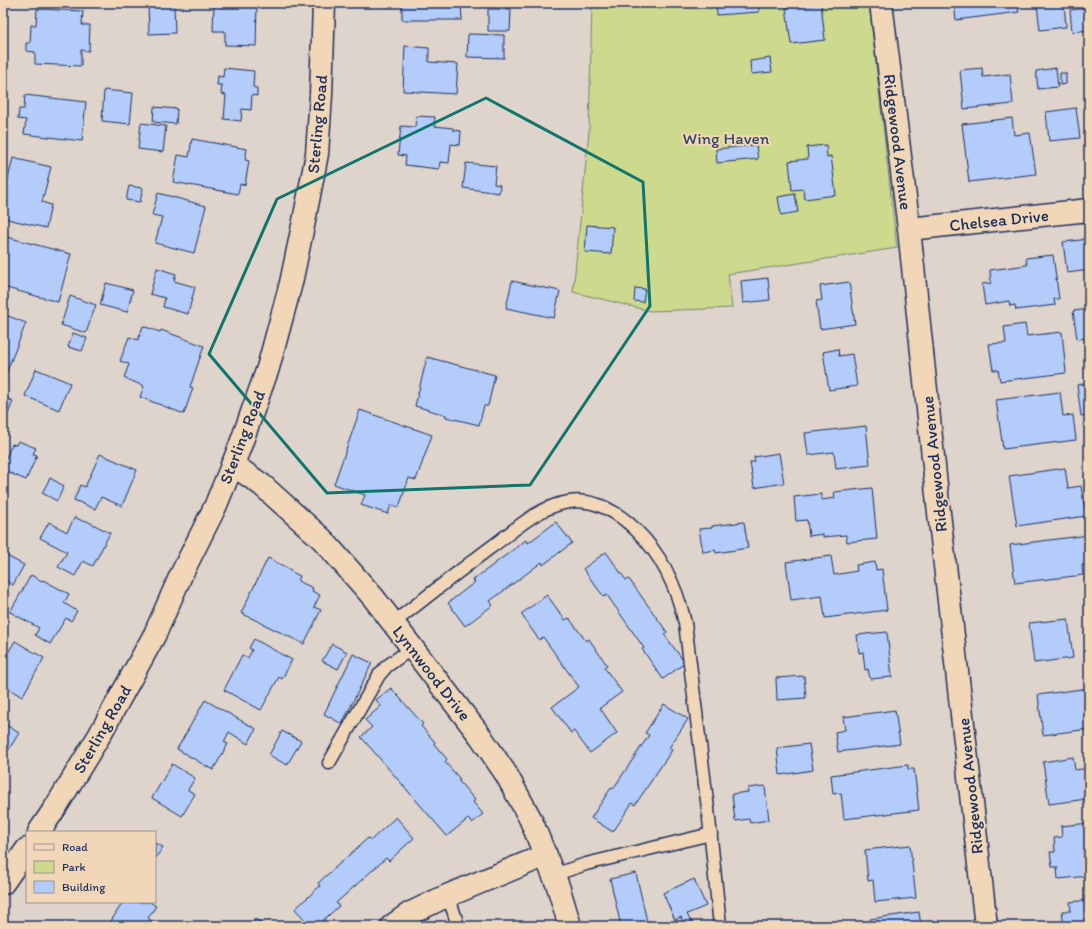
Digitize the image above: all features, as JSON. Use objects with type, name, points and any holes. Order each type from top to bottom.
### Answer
[{"type":"street","name":"Sterling Road","points":[[40,831],[100,736],[164,614],[184,568],[215,507],[268,368],[283,314],[304,221],[317,154],[324,3]]},
{"type":"street","name":"Ridgewood Avenue","points":[[881,3],[909,230],[938,504],[986,926]]},
{"type":"street","name":"Chelsea Drive","points":[[909,230],[1089,210]]},
{"type":"street","name":"Lynnwood Drive","points":[[232,465],[249,475],[275,496],[322,539],[360,582],[393,623],[481,737],[506,774],[530,818],[563,899],[570,926]]},
{"type":"street","points":[[3,883],[26,850]]},
{"type":"street","points":[[392,926],[409,914],[447,896],[550,865]]},
{"type":"lane","points":[[393,623],[472,561],[533,516],[548,507],[570,501],[581,501],[601,506],[616,513],[632,525],[649,544],[664,567],[678,597],[685,622],[711,834],[720,926]]},
{"type":"lane","points":[[329,763],[379,675],[388,666],[412,648]]},
{"type":"lane","points":[[550,865],[586,864],[711,834]]},
{"type":"lane","points":[[447,896],[458,926]]},
{"type":"highlighted area","points":[[486,98],[643,182],[650,306],[530,485],[327,493],[209,354],[277,199]]},
{"type":"green space","name":"Wing Haven","points":[[592,3],[869,3],[897,248],[728,274],[732,308],[650,311],[573,292],[589,132]]},
{"type":"building","points":[[148,3],[174,3],[175,33],[149,34]]},
{"type":"building","points":[[214,3],[257,3],[256,46],[225,45],[225,31],[213,31]]},
{"type":"building","points":[[402,3],[461,3],[462,20],[402,20]]},
{"type":"building","points":[[716,3],[759,3],[759,12],[717,15]]},
{"type":"building","points":[[954,3],[1017,3],[1019,12],[956,20]]},
{"type":"building","points":[[1064,3],[1066,27],[1040,30],[1037,5]]},
{"type":"building","points":[[821,4],[825,40],[791,44],[786,8]]},
{"type":"building","points":[[1089,8],[1089,30],[1072,32],[1070,10]]},
{"type":"building","points":[[37,9],[83,11],[82,25],[90,25],[89,51],[81,50],[81,66],[35,64],[35,52],[26,51],[26,43],[30,43],[31,25],[36,25]]},
{"type":"building","points":[[488,9],[511,9],[510,31],[488,31]]},
{"type":"building","points":[[468,34],[504,35],[504,58],[467,57]]},
{"type":"building","points":[[405,46],[429,48],[429,62],[458,64],[456,94],[403,91]]},
{"type":"building","points":[[770,58],[772,72],[751,74],[750,61]]},
{"type":"building","points":[[224,68],[254,71],[253,87],[257,88],[257,96],[252,95],[251,110],[242,109],[241,121],[224,119],[226,95],[221,94],[222,85],[217,85],[218,76],[223,77]]},
{"type":"building","points":[[982,68],[983,77],[1010,74],[1013,104],[964,109],[960,70]]},
{"type":"building","points":[[1056,68],[1058,87],[1038,89],[1036,71]]},
{"type":"building","points":[[1060,73],[1066,73],[1066,84],[1060,85]]},
{"type":"building","points":[[104,90],[133,93],[130,124],[102,121]]},
{"type":"building","points":[[25,95],[86,102],[82,141],[24,134],[26,120],[18,119],[19,109],[24,109]]},
{"type":"building","points":[[154,107],[177,109],[176,124],[153,122]]},
{"type":"building","points":[[1076,108],[1080,138],[1049,141],[1046,112]]},
{"type":"building","points":[[416,116],[435,117],[434,126],[453,128],[453,130],[461,131],[460,145],[451,144],[449,163],[440,162],[439,169],[405,165],[406,156],[398,155],[401,126],[415,127]]},
{"type":"building","points":[[1012,118],[1014,135],[1030,133],[1036,174],[969,182],[962,124]]},
{"type":"building","points":[[141,123],[166,126],[163,152],[138,149]]},
{"type":"building","points":[[192,139],[247,149],[245,160],[249,161],[245,185],[240,184],[238,194],[173,182],[178,155],[189,157]]},
{"type":"building","points":[[756,145],[758,159],[717,163],[716,149]]},
{"type":"building","points":[[826,145],[827,157],[831,156],[836,195],[805,199],[803,189],[792,190],[789,161],[808,159],[807,147]]},
{"type":"building","points":[[13,158],[51,167],[42,202],[51,205],[46,228],[3,218],[3,200]]},
{"type":"building","points":[[466,163],[496,166],[494,184],[500,185],[499,193],[463,188]]},
{"type":"building","points":[[129,186],[143,188],[140,202],[126,200]]},
{"type":"building","points":[[158,193],[206,206],[194,253],[155,243],[162,217],[152,215]]},
{"type":"building","points":[[795,194],[798,212],[781,215],[778,197]]},
{"type":"building","points":[[587,225],[613,227],[611,254],[585,252]]},
{"type":"building","points":[[3,236],[71,254],[58,302],[3,287]]},
{"type":"building","points":[[1089,239],[1089,270],[1067,273],[1063,242]]},
{"type":"building","points":[[1053,255],[1059,299],[1054,299],[1055,305],[1016,310],[1015,305],[1010,306],[1009,301],[985,305],[982,284],[991,283],[990,270],[1027,265],[1026,258]]},
{"type":"building","points":[[157,268],[176,274],[174,281],[195,287],[188,314],[163,307],[165,298],[150,294]]},
{"type":"building","points":[[768,278],[770,300],[743,303],[741,281]]},
{"type":"building","points":[[512,281],[560,291],[554,318],[506,308]]},
{"type":"building","points":[[849,282],[855,324],[820,329],[816,301],[822,300],[820,286]]},
{"type":"building","points":[[106,283],[133,290],[127,312],[100,305]]},
{"type":"building","points":[[635,288],[645,289],[643,302],[634,301]]},
{"type":"building","points":[[70,296],[96,305],[86,333],[61,325]]},
{"type":"building","points":[[1089,309],[1089,338],[1077,339],[1073,311]]},
{"type":"building","points":[[3,314],[26,323],[5,376],[3,376]]},
{"type":"building","points":[[1025,324],[1027,336],[1062,332],[1066,373],[1000,381],[998,370],[993,370],[989,344],[1006,343],[1004,327]]},
{"type":"building","points":[[143,326],[160,332],[161,330],[204,346],[190,387],[193,388],[184,414],[140,397],[144,386],[124,378],[129,364],[120,361],[129,337],[138,340]]},
{"type":"building","points":[[73,333],[87,338],[82,351],[68,347]]},
{"type":"building","points":[[838,349],[839,356],[852,354],[857,386],[829,390],[823,352]]},
{"type":"building","points":[[427,357],[495,375],[488,406],[484,406],[479,425],[446,417],[446,415],[415,406]]},
{"type":"building","points":[[36,369],[70,383],[59,410],[25,396]]},
{"type":"building","points":[[1089,383],[1089,415],[1081,416],[1077,385]]},
{"type":"building","points":[[1060,392],[1063,416],[1073,415],[1076,440],[1003,449],[996,400]]},
{"type":"building","points":[[3,397],[13,401],[6,419],[3,418]]},
{"type":"building","points":[[360,410],[432,435],[416,480],[409,478],[399,507],[391,505],[388,514],[361,505],[365,495],[334,484]]},
{"type":"building","points":[[866,426],[870,465],[836,469],[834,452],[808,455],[805,433]]},
{"type":"building","points":[[18,441],[36,448],[33,454],[37,455],[26,480],[3,470],[3,465],[12,444],[16,445]]},
{"type":"building","points":[[779,453],[784,483],[754,488],[750,462],[755,462],[754,457]]},
{"type":"building","points":[[100,454],[137,470],[122,506],[101,497],[95,509],[74,500],[80,485],[85,487]]},
{"type":"building","points":[[1065,468],[1068,488],[1081,486],[1086,516],[1017,526],[1009,476]]},
{"type":"building","points":[[50,478],[64,486],[57,501],[42,493]]},
{"type":"building","points":[[872,488],[877,539],[847,542],[846,535],[823,537],[823,534],[809,536],[807,520],[796,521],[794,497],[821,494],[821,500],[835,498],[834,492]]},
{"type":"building","points":[[75,517],[84,522],[85,520],[110,533],[93,566],[83,561],[75,576],[58,567],[67,552],[40,538],[49,522],[67,532]]},
{"type":"building","points":[[556,522],[572,543],[543,565],[542,562],[490,601],[493,605],[465,626],[448,603],[475,582],[473,580],[526,540],[528,543]]},
{"type":"building","points":[[744,522],[748,548],[716,553],[715,550],[703,552],[699,529]]},
{"type":"building","points":[[1089,535],[1089,564],[1082,565],[1083,575],[1015,583],[1010,545]]},
{"type":"building","points":[[606,552],[626,580],[629,579],[667,632],[664,634],[685,663],[663,679],[642,649],[644,648],[607,595],[604,597],[583,569]]},
{"type":"building","points":[[3,554],[24,565],[13,585],[3,579]]},
{"type":"building","points":[[831,556],[834,575],[857,571],[856,565],[875,562],[876,570],[882,569],[887,610],[825,618],[822,596],[791,600],[786,562]]},
{"type":"building","points":[[268,558],[300,576],[298,581],[313,588],[312,591],[320,595],[314,607],[321,610],[304,644],[241,613]]},
{"type":"building","points":[[31,575],[69,594],[64,603],[77,611],[71,621],[66,618],[50,644],[35,635],[39,628],[10,612]]},
{"type":"building","points":[[547,595],[565,620],[569,618],[586,641],[589,639],[607,665],[604,667],[622,692],[600,708],[617,733],[590,753],[574,731],[571,733],[552,707],[579,687],[543,637],[539,640],[521,614]]},
{"type":"building","points":[[1068,619],[1073,658],[1034,663],[1029,623]]},
{"type":"building","points":[[887,632],[892,677],[870,679],[868,669],[865,670],[863,652],[859,653],[857,635]]},
{"type":"building","points":[[254,639],[292,660],[282,679],[279,677],[261,710],[224,690],[242,655],[248,658],[252,650],[249,648]]},
{"type":"building","points":[[15,641],[44,658],[22,697],[3,685],[3,661]]},
{"type":"building","points":[[332,644],[347,652],[338,669],[322,661]]},
{"type":"building","points":[[353,654],[372,663],[342,724],[324,714]]},
{"type":"building","points":[[804,676],[806,698],[777,700],[776,678]]},
{"type":"building","points":[[391,688],[423,724],[421,726],[447,759],[445,762],[460,779],[458,780],[475,800],[473,802],[483,814],[472,823],[468,819],[447,836],[361,737],[372,727],[365,720],[381,706],[376,700]]},
{"type":"building","points":[[1089,688],[1089,729],[1043,735],[1038,695]]},
{"type":"building","points":[[205,700],[256,729],[248,744],[229,732],[224,742],[228,744],[213,770],[177,749]]},
{"type":"building","points":[[664,704],[688,719],[669,748],[672,750],[635,805],[632,803],[613,832],[591,818],[611,788],[613,789],[649,735],[645,733]]},
{"type":"building","points":[[895,710],[900,744],[838,752],[835,732],[845,730],[843,717]]},
{"type":"building","points":[[3,723],[19,733],[3,759]]},
{"type":"building","points":[[282,731],[301,741],[287,765],[269,755]]},
{"type":"building","points":[[809,744],[813,770],[780,775],[777,748]]},
{"type":"building","points":[[1073,757],[1075,770],[1089,768],[1089,792],[1086,792],[1087,799],[1049,804],[1043,762]]},
{"type":"building","points":[[172,764],[195,778],[188,790],[195,794],[182,816],[152,798]]},
{"type":"building","points":[[908,765],[908,769],[914,769],[919,810],[844,819],[841,793],[833,794],[831,775]]},
{"type":"building","points":[[765,786],[769,820],[750,823],[749,819],[735,821],[732,794],[748,792],[748,788]]},
{"type":"building","points":[[396,817],[414,838],[389,861],[386,858],[336,903],[339,906],[317,926],[311,926],[295,909],[320,886],[318,883],[368,838],[371,840]]},
{"type":"building","points":[[1089,823],[1089,876],[1058,879],[1057,867],[1052,867],[1050,852],[1055,852],[1054,838],[1062,837],[1061,826]]},
{"type":"building","points":[[156,844],[163,847],[156,858]]},
{"type":"building","points":[[910,845],[916,898],[875,902],[873,880],[868,881],[865,850]]},
{"type":"building","points":[[636,873],[648,926],[621,926],[610,879]]},
{"type":"building","points":[[694,879],[706,906],[687,914],[690,920],[697,926],[683,926],[681,917],[675,920],[663,893]]},
{"type":"building","points":[[1089,900],[1089,926],[1064,926],[1062,911],[1071,911],[1070,902]]},
{"type":"building","points":[[122,903],[152,903],[156,906],[148,918],[155,923],[153,926],[119,926],[111,921]]},
{"type":"building","points":[[919,912],[921,926],[871,926],[870,919]]},
{"type":"building","points":[[255,919],[268,926],[252,926]]}]
